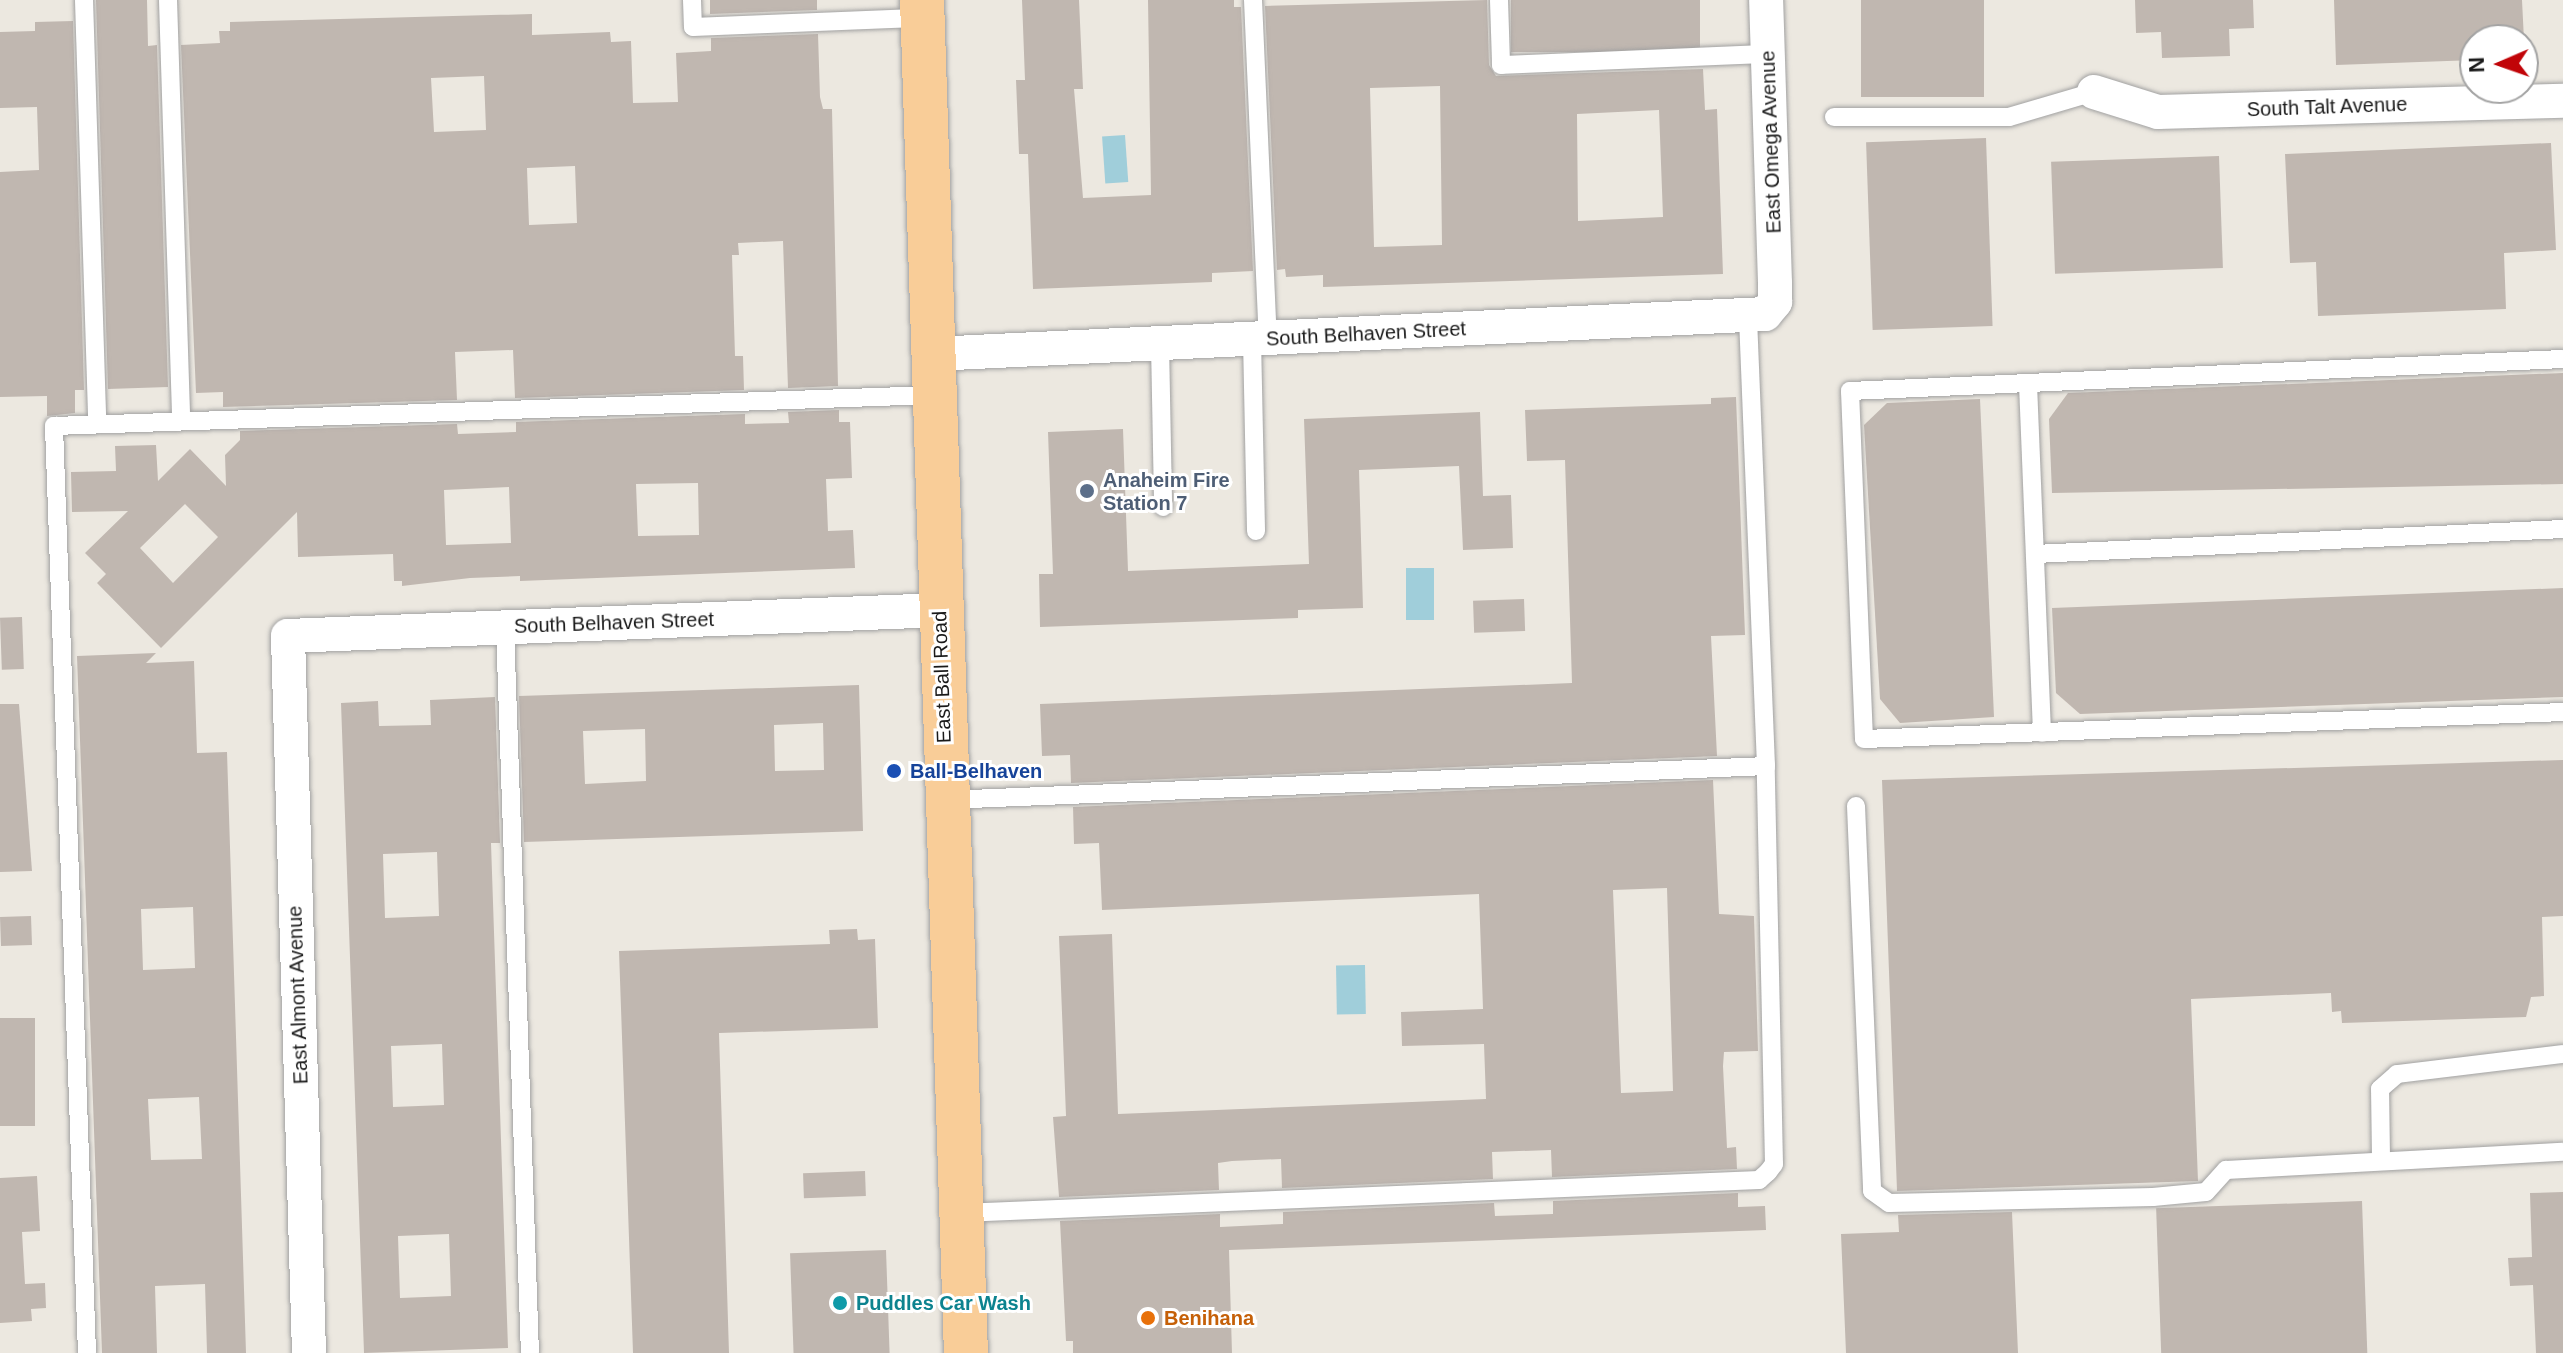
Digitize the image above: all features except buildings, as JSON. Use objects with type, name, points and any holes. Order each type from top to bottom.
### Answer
[{"type":"main road","name":"East Ball Road","points":[[922,9],[966,1353]]},
{"type":"street","name":"East Omega Avenue","points":[[1748,317],[1765,314],[1775,302],[1766,0]]},
{"type":"street","name":"South Talt Avenue","points":[[2094,92],[2158,112],[2563,101]]},
{"type":"street","name":"South Belhaven Street","points":[[934,375],[1160,344],[1748,317]]},
{"type":"street","name":"South Belhaven Street","points":[[288,636],[940,610]]},
{"type":"street","name":"East Almont Avenue","points":[[288,636],[309,1353]]},
{"type":"lane","points":[[84,0],[97,424]]},
{"type":"lane","points":[[168,0],[181,421]]},
{"type":"lane","points":[[692,0],[693,27],[922,9]]},
{"type":"lane","points":[[1253,0],[1260,339],[1256,531]]},
{"type":"lane","points":[[1499,0],[1501,65],[1767,54]]},
{"type":"lane","points":[[1834,117],[2009,117],[2094,92]]},
{"type":"lane","points":[[961,1213],[1759,1180],[1774,1164],[1766,766],[1748,317]]},
{"type":"lane","points":[[1160,344],[1163,507]]},
{"type":"lane","points":[[2563,359],[1850,391],[1864,739],[2563,712]]},
{"type":"lane","points":[[87,1353],[54,426],[934,375]]},
{"type":"lane","points":[[2028,384],[2042,733]]},
{"type":"lane","points":[[2035,554],[2563,529]]},
{"type":"lane","points":[[505,628],[530,1353]]},
{"type":"lane","points":[[946,800],[1766,766]]},
{"type":"lane","points":[[1856,806],[1872,1191],[1889,1203],[2153,1197],[2206,1192],[2226,1170],[2381,1158],[2563,1152]]},
{"type":"lane","points":[[2381,1158],[2380,1089],[2397,1074],[2563,1054]]},
{"type":"water","points":[[1125,135],[1128,182],[1105,183],[1102,137]]},
{"type":"water","points":[[1406,568],[1434,568],[1434,620],[1406,620]]},
{"type":"water","points":[[1365,965],[1366,1014],[1337,1014],[1336,966]]},
{"type":"place","name":"Anaheim Fire Station 7","points":[[1087,491]]},
{"type":"place","name":"Ball-Belhaven","points":[[894,771]]},
{"type":"place","name":"Puddles Car Wash","points":[[840,1303]]},
{"type":"place","name":"Benihana","points":[[1148,1318]]}]
